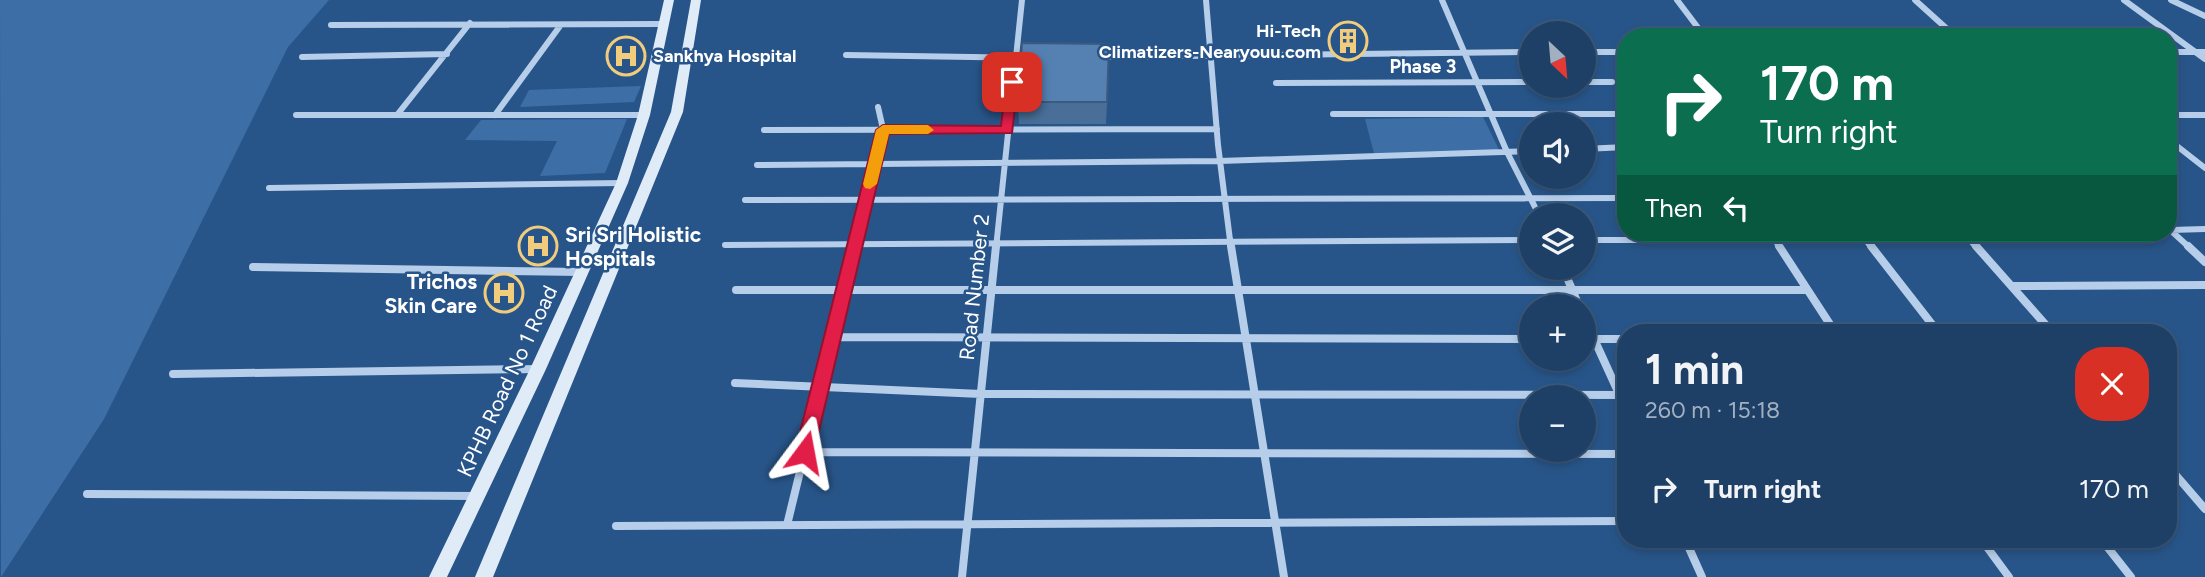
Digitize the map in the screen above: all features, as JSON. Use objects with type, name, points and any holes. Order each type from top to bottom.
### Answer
[{"type":"main road","name":"KPHB Road No 1 Road","points":[[438,577],[538,369],[622,183],[643,115],[669,0]]},
{"type":"main road","points":[[484,577],[677,112],[696,0]]},
{"type":"street","name":"Road Number 2","points":[[962,577],[1021,0]]},
{"type":"street","points":[[1206,0],[1209,56],[1230,243],[1284,577]]},
{"type":"street","points":[[1442,0],[1507,152],[1531,201]]},
{"type":"street","points":[[1677,0],[1698,28]]},
{"type":"street","points":[[1915,0],[1946,28]]},
{"type":"street","points":[[2124,0],[2163,28]]},
{"type":"street","points":[[2171,0],[2205,16]]},
{"type":"street","points":[[397,114],[470,23]]},
{"type":"street","points":[[331,25],[662,24]]},
{"type":"street","points":[[495,114],[560,26]]},
{"type":"street","points":[[2177,38],[2205,59]]},
{"type":"street","points":[[1098,57],[1519,52]]},
{"type":"street","points":[[1596,52],[1617,52]]},
{"type":"street","points":[[2177,52],[2205,52]]},
{"type":"street","points":[[302,57],[447,54]]},
{"type":"street","points":[[846,55],[1042,58]]},
{"type":"street","points":[[1276,83],[1519,82]]},
{"type":"street","points":[[1596,82],[1612,82]]},
{"type":"street","points":[[787,525],[883,130],[878,107]]},
{"type":"street","points":[[1333,114],[1617,114]]},
{"type":"street","points":[[296,115],[643,115]]},
{"type":"street","points":[[2177,115],[2205,115]]},
{"type":"street","points":[[764,130],[1217,129]]},
{"type":"street","points":[[2177,146],[2205,168]]},
{"type":"street","points":[[1596,148],[1617,147]]},
{"type":"street","points":[[757,164],[1220,161],[1519,152]]},
{"type":"street","points":[[269,188],[622,183]]},
{"type":"street","points":[[745,200],[1531,201],[1617,198]]},
{"type":"street","points":[[2177,230],[2205,229]]},
{"type":"street","points":[[2177,237],[2205,261]]},
{"type":"street","points":[[725,245],[1519,240]]},
{"type":"street","points":[[1596,240],[1617,240]]},
{"type":"street","points":[[1775,242],[1830,324]]},
{"type":"street","points":[[1867,242],[1932,324]]},
{"type":"street","points":[[1972,242],[2045,324]]},
{"type":"street","points":[[253,267],[580,272]]},
{"type":"street","points":[[1568,280],[1573,294]]},
{"type":"street","points":[[2013,286],[2205,285]]},
{"type":"street","points":[[737,290],[1807,290]]},
{"type":"street","points":[[833,337],[1519,339]]},
{"type":"street","points":[[1596,339],[1617,338]]},
{"type":"street","points":[[1596,343],[1617,383]]},
{"type":"street","points":[[173,374],[538,369]]},
{"type":"street","points":[[735,383],[981,394],[1617,395]]},
{"type":"street","points":[[805,452],[1617,454]]},
{"type":"street","points":[[2177,476],[2205,509]]},
{"type":"street","points":[[88,494],[476,496]]},
{"type":"street","points":[[616,526],[1617,521]]},
{"type":"street","points":[[1689,548],[1702,577]]},
{"type":"street","points":[[1987,548],[2009,577]]},
{"type":"street","points":[[2108,548],[2130,577]]},
{"type":"shaded area","points":[[0,0],[329,0],[288,47],[104,419],[1,577]]},
{"type":"shaded area","points":[[641,86],[634,102],[520,107],[529,90]]},
{"type":"shaded area","points":[[1483,117],[1501,154],[1375,157],[1365,119]]},
{"type":"shaded area","points":[[627,119],[605,173],[540,176],[557,141],[465,140],[481,120]]},
{"type":"building","points":[[1022,43],[1109,44],[1107,102],[1018,102]]},
{"type":"slow traffic","points":[[870,184],[883,130],[928,130]]},
{"type":"place","name":"Hi-Tech Climatizers-Nearyouu.com","points":[[1348,41]]},
{"type":"place","name":"Sankhya Hospital","points":[[626,56]]},
{"type":"place","name":"Sri Sri Holistic Hospitals","points":[[538,246]]},
{"type":"place","name":"Trichos Skin Care","points":[[504,293]]},
{"type":"district","name":"Phase 3","points":[[1423,66]]},
{"type":"route","points":[[805,452],[883,130],[1007,130],[1012,82]]}]
